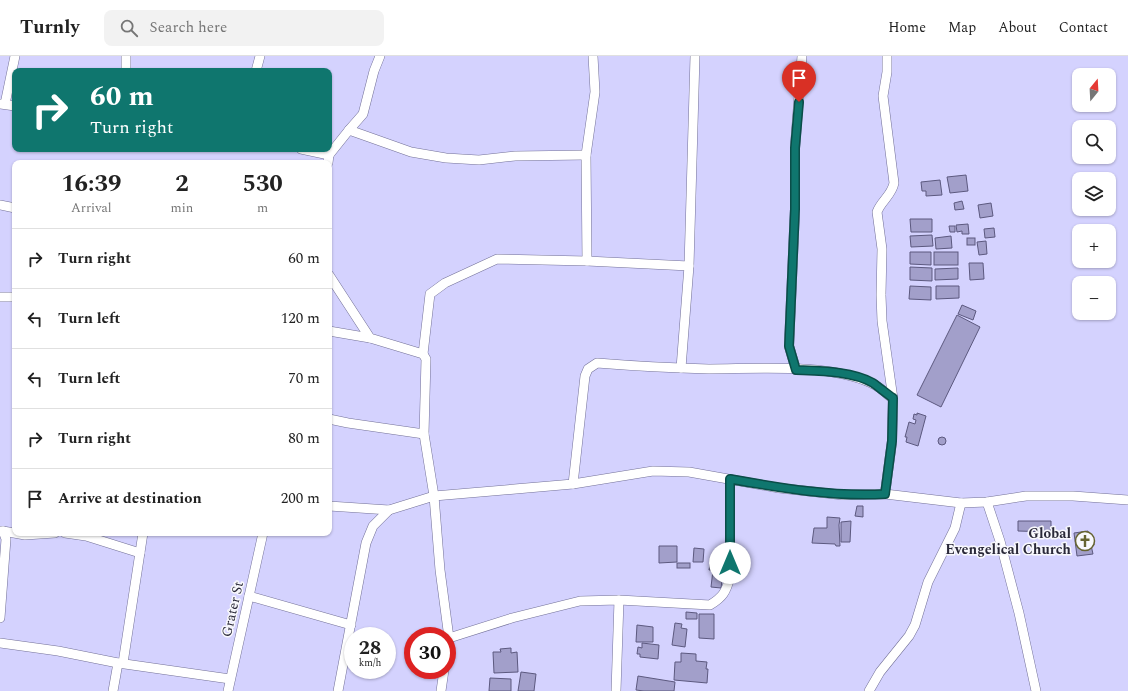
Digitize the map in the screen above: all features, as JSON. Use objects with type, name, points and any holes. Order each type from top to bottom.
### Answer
[{"type":"street","points":[[3,104],[15,56]]},
{"type":"street","points":[[126,56],[126,68]]},
{"type":"street","points":[[257,68],[260,56]]},
{"type":"street","points":[[309,152],[328,159],[349,130],[363,114],[374,71],[380,56]]},
{"type":"street","points":[[587,261],[586,155],[595,92],[592,56]]},
{"type":"street","points":[[681,368],[689,266],[695,56]]},
{"type":"street","points":[[796,370],[789,346],[795,209],[795,148],[802,56]]},
{"type":"street","points":[[885,494],[892,441],[893,398],[882,321],[882,249],[877,212],[878,208],[893,190],[894,183],[883,96],[887,72],[887,56]]},
{"type":"street","points":[[349,130],[411,152],[446,158],[479,160],[515,156],[586,155]]},
{"type":"street","points":[[0,205],[12,207]]},
{"type":"street","points":[[448,627],[440,570],[434,496],[424,434],[426,359],[423,354],[430,294],[445,283],[498,260],[587,261],[689,266]]},
{"type":"street","points":[[332,281],[370,338]]},
{"type":"street","points":[[0,297],[12,297]]},
{"type":"street","points":[[332,332],[370,338],[423,354]]},
{"type":"street","points":[[573,484],[584,376],[588,370],[597,363],[681,368],[823,371],[852,376],[872,383],[893,398]]},
{"type":"street","points":[[332,420],[348,424],[424,434]]},
{"type":"street","points":[[332,506],[389,510],[434,496],[573,484],[653,471],[689,472],[779,488],[843,495],[885,494],[961,503],[987,502],[1026,496],[1072,496],[1128,500]]},
{"type":"street","points":[[456,636],[512,618],[580,600],[619,600],[710,605],[718,600],[727,590],[730,577],[730,479]]},
{"type":"street","points":[[987,502],[1000,540],[1019,613],[1036,691]]},
{"type":"street","points":[[869,691],[880,672],[909,636],[915,625],[928,582],[955,528],[961,503]]},
{"type":"street","points":[[338,691],[366,543],[373,526],[389,510]]},
{"type":"street","points":[[1,531],[12,533]]},
{"type":"street","points":[[0,618],[6,539],[1,531]]},
{"type":"street","points":[[86,536],[140,553]]},
{"type":"street","points":[[113,691],[121,663],[143,536]]},
{"type":"street","name":"Grater St","points":[[228,691],[262,536]]},
{"type":"street","points":[[249,596],[351,625]]},
{"type":"street","points":[[616,691],[619,600]]},
{"type":"street","points":[[0,643],[58,651],[121,663],[230,678]]},
{"type":"street","points":[[441,691],[443,679]]},
{"type":"building","points":[[966,175],[968,191],[950,193],[947,177]]},
{"type":"building","points":[[940,180],[942,195],[926,196],[926,191],[922,191],[921,182]]},
{"type":"building","points":[[962,201],[964,209],[955,210],[954,203]]},
{"type":"building","points":[[991,203],[993,216],[980,218],[978,205]]},
{"type":"building","points":[[910,219],[932,219],[932,232],[911,232]]},
{"type":"building","points":[[968,224],[969,234],[962,234],[962,231],[957,232],[956,225]]},
{"type":"building","points":[[949,226],[955,226],[955,232],[950,232]]},
{"type":"building","points":[[994,228],[995,237],[985,238],[984,229]]},
{"type":"building","points":[[932,235],[933,246],[911,247],[910,236]]},
{"type":"building","points":[[951,236],[952,248],[936,249],[935,238]]},
{"type":"building","points":[[967,238],[975,238],[975,245],[967,245]]},
{"type":"building","points":[[986,241],[987,254],[979,255],[977,242]]},
{"type":"building","points":[[910,252],[931,252],[931,265],[910,264]]},
{"type":"building","points":[[934,252],[958,252],[958,265],[934,265]]},
{"type":"building","points":[[969,263],[983,263],[984,279],[970,280]]},
{"type":"building","points":[[910,267],[932,268],[932,281],[910,280]]},
{"type":"building","points":[[958,268],[958,279],[935,280],[935,269]]},
{"type":"building","points":[[910,286],[931,287],[931,300],[909,299]]},
{"type":"building","points":[[936,286],[959,286],[959,298],[936,299]]},
{"type":"building","points":[[962,305],[976,311],[973,320],[958,314]]},
{"type":"building","points":[[957,315],[980,327],[941,407],[917,395]]},
{"type":"building","points":[[917,413],[926,416],[918,446],[906,442],[907,437],[905,437],[909,422],[915,424],[916,420],[913,419],[914,414],[917,415]]},
{"type":"building","points":[[942,437],[945,438],[945,444],[942,445],[939,444],[938,441],[939,438]]},
{"type":"building","points":[[857,506],[863,506],[863,517],[855,516]]},
{"type":"building","points":[[827,517],[840,518],[840,546],[836,546],[835,544],[812,543],[814,528],[827,528]]},
{"type":"building","points":[[851,521],[850,542],[841,542],[841,522]]},
{"type":"building","points":[[1018,521],[1051,521],[1051,532],[1018,531]]},
{"type":"building","name":"Global Evengelical Church","points":[[1088,531],[1089,538],[1093,537],[1094,545],[1091,545],[1093,554],[1077,556],[1074,533]]},
{"type":"building","points":[[659,546],[677,546],[677,562],[659,563]]},
{"type":"building","points":[[694,548],[704,549],[703,562],[693,562]]},
{"type":"building","points":[[717,557],[725,558],[721,588],[711,587],[713,570],[709,570],[710,564],[716,565]]},
{"type":"building","points":[[677,563],[690,563],[690,568],[677,568]]},
{"type":"building","points":[[686,612],[697,613],[697,619],[686,619]]},
{"type":"building","points":[[699,614],[714,614],[714,639],[699,638]]},
{"type":"building","points":[[675,623],[682,624],[681,628],[687,629],[685,647],[672,645]]},
{"type":"building","points":[[637,625],[653,627],[653,642],[636,642]]},
{"type":"building","points":[[642,643],[659,645],[658,659],[640,657],[640,654],[637,654],[638,647],[642,648]]},
{"type":"building","points":[[511,648],[511,653],[517,652],[518,672],[494,673],[493,652],[501,652],[500,649]]},
{"type":"building","points":[[681,653],[696,654],[696,661],[707,662],[707,683],[674,680],[675,662],[681,662]]},
{"type":"building","points":[[521,672],[536,674],[534,691],[518,691]]},
{"type":"building","points":[[638,676],[675,682],[674,691],[636,690]]},
{"type":"building","points":[[490,678],[511,679],[511,691],[489,691]]},
{"type":"place","name":"Global Evengelical Church","points":[[1085,541]]},
{"type":"route","points":[[730,563],[730,479],[779,488],[843,495],[885,494],[892,441],[893,398],[872,383],[852,376],[823,371],[796,370],[789,346],[795,209],[795,148],[799,102]]}]
